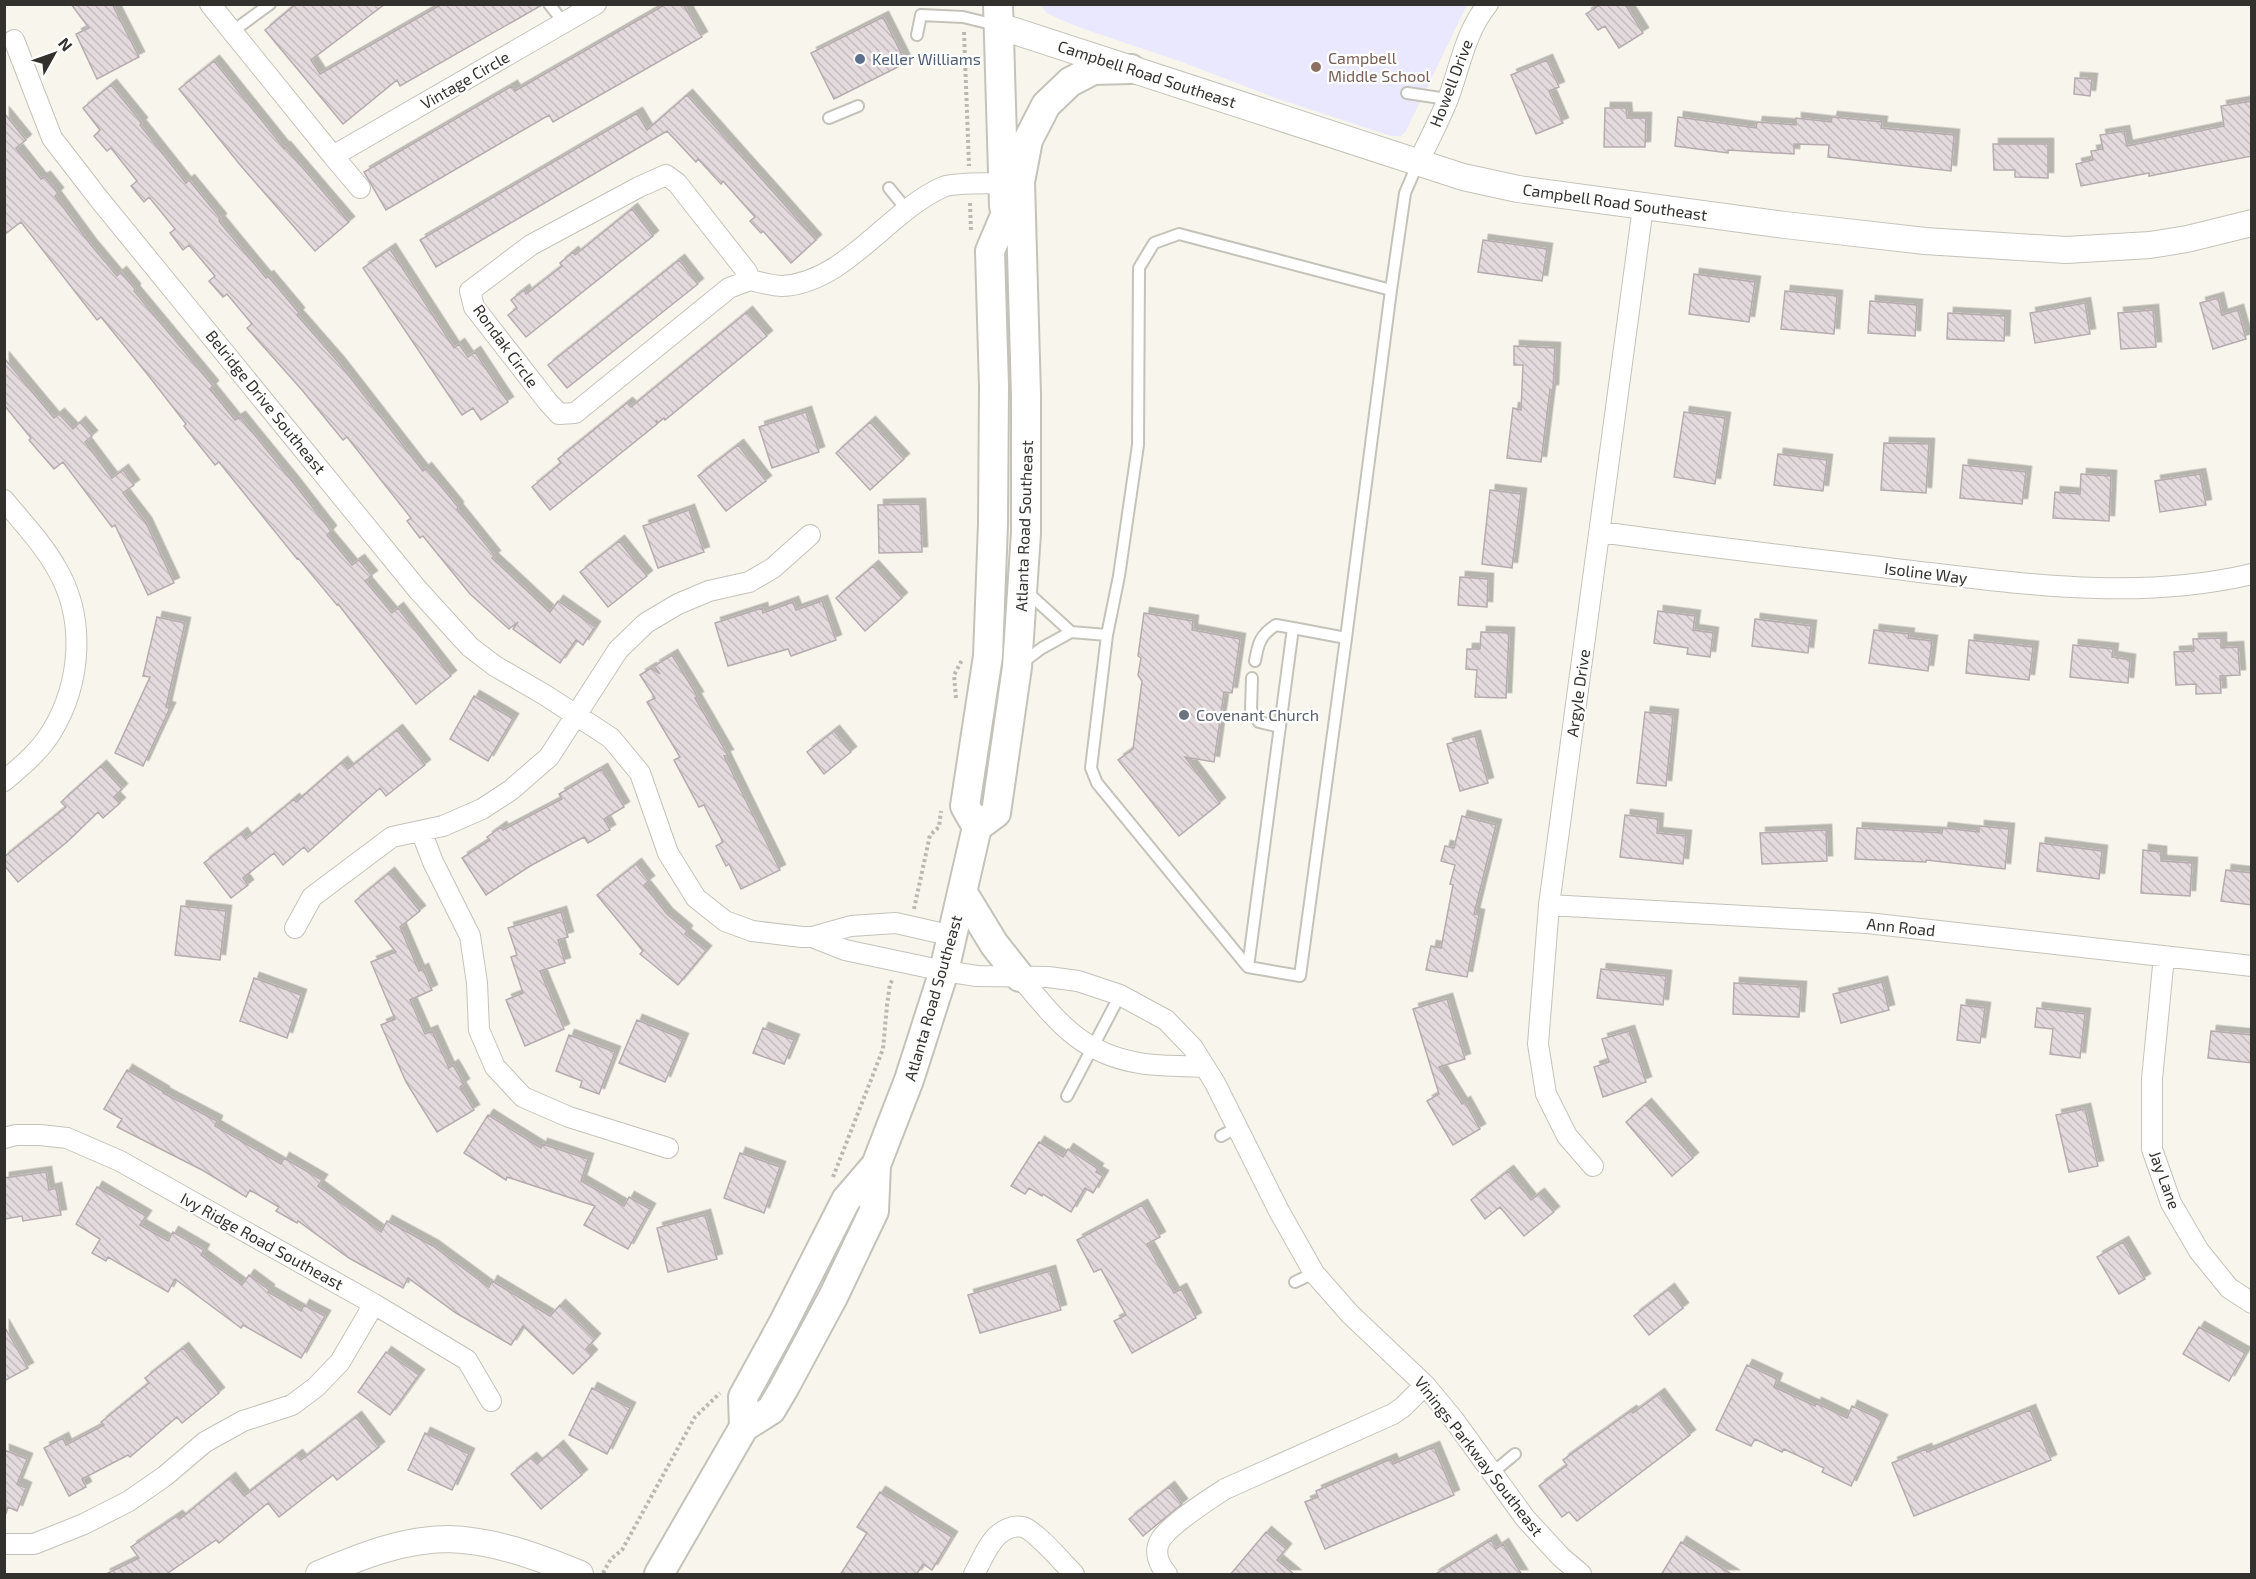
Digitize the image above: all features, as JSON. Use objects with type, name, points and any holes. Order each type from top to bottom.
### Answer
[{"type":"main road","name":"Atlanta Road Southeast","points":[[977,827],[965,806],[988,656],[992,590],[994,387],[990,251],[1004,218],[998,15]]},
{"type":"main road","points":[[1023,255],[1020,182],[1028,140],[1046,105],[1070,82],[1093,70],[1131,69]]},
{"type":"main road","name":"Atlanta Road Southeast","points":[[659,1575],[744,1427],[771,1410],[834,1298],[874,1211],[876,1166],[909,1080],[944,971],[977,827],[996,813],[1017,667],[1026,533],[1023,255],[1004,218]]},
{"type":"main road","points":[[963,893],[994,944],[1020,977]]},
{"type":"street","points":[[210,4],[360,188]]},
{"type":"street","name":"Vintage Circle","points":[[333,156],[596,4]]},
{"type":"street","name":"Howell Drive","points":[[1418,163],[1448,99],[1464,48],[1475,23],[1488,4]]},
{"type":"street","name":"Campbell Road Southeast","points":[[998,15],[1131,69],[1463,177],[1518,189],[1643,207],[1925,241],[2066,250],[2150,245],[2187,239],[2252,223]]},
{"type":"street","name":"Belridge Drive Southeast","points":[[14,40],[52,138],[99,199],[418,590],[470,647],[495,666],[576,714],[611,738],[640,774],[668,853],[696,898],[725,921],[752,931],[812,937],[845,951],[944,971]]},
{"type":"street","name":"Rondak Circle","points":[[666,175],[677,183],[747,272],[750,280],[729,288],[574,413],[560,414],[548,402],[474,307],[470,291],[531,245],[666,175]]},
{"type":"street","points":[[750,280],[781,286],[815,279],[834,269],[926,196],[946,186],[1003,183]]},
{"type":"street","name":"Argyle Drive","points":[[1593,1166],[1567,1136],[1546,1094],[1538,1044],[1549,905],[1643,207]]},
{"type":"street","points":[[4,500],[39,543],[58,571],[71,604],[76,645],[76,665],[68,701],[51,732],[32,757],[4,781]]},
{"type":"street","name":"Isoline Way","points":[[1600,532],[1726,550],[2010,584],[2099,590],[2176,587],[2252,574]]},
{"type":"street","points":[[295,928],[312,897],[392,837],[443,826],[482,809],[512,790],[549,757],[618,650],[646,623],[678,604],[709,591],[749,582],[773,568],[810,535]]},
{"type":"street","points":[[422,831],[433,862],[470,936],[477,983],[479,1030],[495,1067],[523,1096],[569,1117],[668,1148]]},
{"type":"street","name":"Ann Road","points":[[1549,905],[1867,923],[2252,966]]},
{"type":"street","name":"Belridge Drive Southeast","points":[[812,937],[851,926],[896,923],[953,936]]},
{"type":"street","name":"Jay Lane","points":[[2164,956],[2152,1079],[2152,1149],[2171,1203],[2199,1251],[2229,1288],[2252,1303]]},
{"type":"street","name":"Vinings Parkway Southeast","points":[[944,971],[976,976],[1048,977],[1078,981],[1119,994],[1166,1020],[1193,1048],[1225,1101],[1229,1132],[1279,1211],[1314,1273],[1350,1314],[1425,1385],[1454,1420],[1525,1518],[1581,1575]]},
{"type":"street","points":[[1020,977],[1072,1035],[1092,1050],[1142,1064],[1204,1068]]},
{"type":"street","name":"Ivy Ridge Road Southeast","points":[[4,1138],[40,1135],[67,1138],[95,1149],[374,1304],[467,1360],[491,1401]]},
{"type":"street","points":[[4,1544],[34,1544],[84,1524],[129,1500],[165,1476],[205,1442],[243,1421],[292,1405],[316,1387],[340,1362],[374,1304]]},
{"type":"street","points":[[1167,1575],[1160,1566],[1158,1558],[1160,1540],[1209,1500],[1225,1489],[1393,1414],[1425,1385]]},
{"type":"street","points":[[974,1575],[999,1534],[1011,1527],[1024,1527],[1074,1575]]},
{"type":"street","points":[[320,1575],[344,1564],[396,1547],[447,1539],[478,1542],[509,1549],[580,1575]]},
{"type":"lane","points":[[233,31],[270,4]]},
{"type":"lane","points":[[549,4],[564,23]]},
{"type":"lane","points":[[917,35],[921,15],[963,17],[998,15]]},
{"type":"lane","points":[[1407,93],[1448,99]]},
{"type":"lane","points":[[829,118],[858,106]]},
{"type":"lane","points":[[1391,290],[1179,234],[1154,243],[1139,268],[1138,445],[1119,576],[1107,635],[1091,768],[1097,783],[1248,967],[1299,976],[1405,193],[1418,163]]},
{"type":"lane","points":[[889,188],[907,210]]},
{"type":"lane","points":[[1023,588],[1071,632]]},
{"type":"lane","points":[[1255,661],[1259,641],[1266,631],[1276,626],[1346,638]]},
{"type":"lane","points":[[1248,967],[1293,628]]},
{"type":"lane","points":[[1017,667],[1042,648],[1071,632],[1107,635]]},
{"type":"lane","points":[[1252,678],[1251,710],[1259,722],[1280,727]]},
{"type":"lane","points":[[1067,1096],[1119,994]]},
{"type":"lane","points":[[1295,1282],[1314,1273]]},
{"type":"lane","points":[[1492,1473],[1515,1454]]},
{"type":"path","points":[[963,17],[971,244]]},
{"type":"path","points":[[958,707],[954,690],[954,675],[965,656]]},
{"type":"path","points":[[908,926],[930,835],[939,827],[942,808]]},
{"type":"path","points":[[831,1182],[883,1049],[890,984],[901,962]]},
{"type":"path","points":[[602,1575],[611,1559],[622,1550],[695,1417],[728,1385]]},
{"type":"shaded area","name":"Campbell Middle School","points":[[1040,5],[1467,5],[1406,131],[1401,136],[1391,136],[1273,97],[1182,62],[1084,29],[1047,13]]},
{"type":"building","points":[[71,4],[112,4],[139,57],[97,79],[76,34],[89,28]]},
{"type":"building","points":[[296,4],[385,4],[311,60],[320,74],[442,4],[542,5],[400,86],[397,80],[343,124],[265,30]]},
{"type":"building","points":[[666,4],[683,4],[702,37],[553,122],[549,115],[386,210],[364,172],[512,86],[515,91]]},
{"type":"building","points":[[1601,4],[1625,4],[1643,33],[1619,48],[1605,26],[1598,30],[1586,14]]},
{"type":"building","points":[[883,17],[906,63],[834,99],[811,53]]},
{"type":"building","points":[[1547,60],[1559,87],[1549,91],[1563,123],[1536,134],[1511,75]]},
{"type":"building","points":[[214,61],[284,148],[349,222],[315,251],[241,166],[179,89]]},
{"type":"building","points":[[2075,78],[2092,79],[2090,96],[2074,94]]},
{"type":"building","points":[[111,85],[186,183],[189,180],[266,278],[268,276],[299,313],[297,315],[339,363],[423,471],[426,468],[458,507],[457,509],[495,556],[492,558],[550,612],[558,601],[595,627],[583,645],[576,640],[560,663],[513,629],[518,622],[509,629],[470,594],[423,536],[420,538],[407,521],[411,518],[347,437],[343,440],[247,328],[252,324],[227,294],[223,297],[209,281],[215,276],[189,245],[183,250],[170,233],[175,229],[149,197],[144,202],[131,186],[137,181],[111,148],[107,151],[94,136],[100,130],[83,108]]},
{"type":"building","points":[[687,95],[816,240],[791,263],[763,231],[761,233],[750,221],[755,217],[723,181],[721,184],[698,159],[696,162],[667,131],[436,267],[420,240],[637,113],[647,130]]},
{"type":"building","points":[[2252,101],[2252,156],[2149,176],[2149,173],[2081,186],[2076,164],[2093,160],[2091,151],[2103,149],[2100,135],[2124,131],[2127,146],[2224,126],[2221,106]]},
{"type":"building","points":[[1605,108],[1626,108],[1627,118],[1646,118],[1645,147],[1604,147]]},
{"type":"building","points":[[4,113],[26,140],[16,148],[41,179],[45,177],[58,193],[55,196],[91,245],[117,276],[121,272],[135,289],[134,291],[213,386],[210,389],[235,420],[240,417],[293,482],[331,531],[327,535],[352,565],[359,560],[372,576],[365,581],[392,613],[398,608],[451,676],[416,704],[338,604],[297,559],[219,462],[215,465],[148,375],[101,317],[97,320],[21,222],[4,235]]},
{"type":"building","points":[[1678,117],[1756,128],[1757,122],[1796,125],[1796,118],[1831,122],[1832,117],[1882,122],[1881,128],[1954,135],[1951,171],[1828,157],[1829,145],[1794,144],[1794,154],[1728,150],[1728,153],[1675,146]]},
{"type":"building","points":[[1993,144],[2048,144],[2048,178],[2015,177],[2015,170],[1994,170]]},
{"type":"building","points":[[632,209],[653,236],[526,337],[508,315],[517,308],[511,300],[524,290],[526,294],[562,266],[560,263],[573,252],[575,255]]},
{"type":"building","points":[[1483,240],[1547,249],[1542,281],[1478,272]]},
{"type":"building","points":[[390,249],[454,348],[459,344],[468,357],[475,352],[508,402],[481,420],[473,408],[462,415],[363,268]]},
{"type":"building","points":[[679,260],[698,284],[567,388],[548,365]]},
{"type":"building","points":[[1694,274],[1755,282],[1749,322],[1689,314]]},
{"type":"building","points":[[1785,291],[1837,296],[1834,334],[1781,329]]},
{"type":"building","points":[[2218,298],[2222,315],[2238,310],[2246,339],[2213,349],[2200,303]]},
{"type":"building","points":[[1870,301],[1917,305],[1915,336],[1868,333]]},
{"type":"building","points":[[2085,303],[2090,334],[2035,343],[2030,313]]},
{"type":"building","points":[[2153,310],[2156,347],[2121,349],[2118,313]]},
{"type":"building","points":[[747,312],[767,336],[665,420],[664,418],[658,423],[656,420],[657,424],[550,510],[532,487],[561,463],[558,459],[627,403],[631,407]]},
{"type":"building","points":[[1948,313],[2005,316],[2004,341],[1947,339]]},
{"type":"building","points":[[1514,346],[1555,348],[1553,390],[1550,390],[1541,462],[1507,458],[1513,408],[1521,410],[1523,365],[1514,365]]},
{"type":"building","points":[[4,358],[54,418],[59,414],[73,429],[80,422],[92,436],[85,442],[112,478],[123,470],[134,485],[123,493],[146,523],[174,583],[148,595],[115,525],[112,527],[63,462],[54,469],[29,440],[31,438],[4,405]]},
{"type":"building","points":[[806,412],[819,452],[772,468],[759,427]]},
{"type":"building","points":[[1684,412],[1725,418],[1715,484],[1674,477]]},
{"type":"building","points":[[870,422],[904,459],[870,490],[836,453]]},
{"type":"building","points":[[1884,443],[1929,444],[1926,493],[1881,490]]},
{"type":"building","points":[[738,445],[766,481],[726,511],[698,476]]},
{"type":"building","points":[[1778,454],[1827,460],[1823,491],[1774,485]]},
{"type":"building","points":[[1963,465],[2026,472],[2022,504],[1960,498]]},
{"type":"building","points":[[2081,474],[2111,476],[2109,521],[2053,518],[2055,492],[2080,494]]},
{"type":"building","points":[[2200,474],[2206,505],[2160,512],[2155,481]]},
{"type":"building","points":[[1490,490],[1521,494],[1512,568],[1482,564]]},
{"type":"building","points":[[920,504],[922,552],[879,553],[878,505]]},
{"type":"building","points":[[689,510],[704,552],[658,568],[643,526]]},
{"type":"building","points":[[619,541],[647,576],[608,607],[580,572]]},
{"type":"building","points":[[873,566],[902,598],[865,631],[836,598]]},
{"type":"building","points":[[1460,577],[1488,579],[1487,607],[1458,605]]},
{"type":"building","points":[[822,601],[836,640],[791,656],[788,649],[728,666],[715,623],[762,608],[763,613],[793,602],[796,610]]},
{"type":"building","points":[[1658,611],[1695,616],[1693,630],[1713,633],[1710,657],[1687,654],[1688,648],[1654,643]]},
{"type":"building","points":[[1144,613],[1193,621],[1192,630],[1240,639],[1232,693],[1224,692],[1214,762],[1185,757],[1220,803],[1179,836],[1118,760],[1133,749],[1142,681],[1138,675],[1141,658],[1138,656]]},
{"type":"building","points":[[157,617],[185,623],[166,707],[170,708],[143,766],[115,753],[150,677],[143,676]]},
{"type":"building","points":[[1755,619],[1811,626],[1808,653],[1752,646]]},
{"type":"building","points":[[1874,630],[1909,634],[1908,638],[1932,641],[1928,671],[1869,663]]},
{"type":"building","points":[[1481,632],[1509,633],[1506,698],[1475,697],[1477,670],[1466,669],[1467,649],[1480,649]]},
{"type":"building","points":[[2221,638],[2221,648],[2238,647],[2240,675],[2220,676],[2221,693],[2196,694],[2196,684],[2176,685],[2174,652],[2194,651],[2193,639]]},
{"type":"building","points":[[1969,640],[2033,647],[2029,680],[1966,673]]},
{"type":"building","points":[[2073,645],[2113,649],[2112,657],[2130,660],[2128,683],[2070,677]]},
{"type":"building","points":[[672,655],[698,697],[695,698],[728,755],[724,756],[780,870],[741,889],[729,864],[726,866],[716,846],[723,842],[704,805],[699,807],[674,760],[680,757],[647,702],[655,698],[640,675],[651,668],[660,674],[654,666]]},
{"type":"building","points":[[474,696],[513,719],[488,761],[450,739]]},
{"type":"building","points":[[1645,712],[1673,715],[1666,786],[1637,783]]},
{"type":"building","points":[[397,730],[425,765],[386,796],[380,788],[308,852],[304,847],[283,865],[274,853],[243,878],[248,885],[231,898],[204,863],[242,833],[246,839],[294,799],[296,802],[342,762],[348,769]]},
{"type":"building","points":[[834,731],[851,752],[824,774],[807,752]]},
{"type":"building","points":[[1475,736],[1488,783],[1460,791],[1447,744]]},
{"type":"building","points":[[101,766],[122,789],[114,797],[120,803],[103,818],[98,812],[67,842],[18,882],[4,865],[4,857],[66,807],[61,802]]},
{"type":"building","points":[[602,769],[624,807],[604,819],[610,830],[588,843],[584,837],[530,866],[486,895],[462,858],[490,840],[487,837],[501,827],[503,830],[562,799],[559,794]]},
{"type":"building","points":[[1625,815],[1658,819],[1657,833],[1686,836],[1683,864],[1620,857]]},
{"type":"building","points":[[1462,816],[1496,825],[1474,914],[1479,915],[1467,977],[1426,970],[1431,946],[1441,948],[1453,885],[1450,884],[1455,865],[1441,861],[1445,846],[1454,848]]},
{"type":"building","points":[[1979,826],[2009,829],[2005,869],[1926,860],[1926,862],[1855,859],[1857,828],[1942,833],[1943,828],[1979,832]]},
{"type":"building","points":[[1826,830],[1827,861],[1762,864],[1760,833]]},
{"type":"building","points":[[2040,843],[2102,851],[2099,879],[2037,871]]},
{"type":"building","points":[[2143,850],[2161,852],[2161,861],[2192,863],[2190,896],[2141,893]]},
{"type":"building","points":[[636,864],[649,881],[644,885],[667,914],[687,931],[685,934],[706,951],[678,985],[640,954],[643,951],[597,895]]},
{"type":"building","points":[[2226,870],[2252,873],[2252,905],[2221,901]]},
{"type":"building","points":[[389,873],[420,911],[400,927],[419,971],[423,969],[432,990],[410,1000],[425,1034],[432,1031],[449,1068],[453,1065],[464,1084],[460,1087],[474,1110],[437,1132],[406,1082],[381,1025],[395,1019],[371,962],[396,952],[355,901]]},
{"type":"building","points":[[181,906],[226,911],[220,960],[175,955]]},
{"type":"building","points":[[561,912],[568,937],[558,940],[565,963],[540,971],[564,1029],[525,1046],[506,1000],[523,993],[511,957],[517,955],[508,928]]},
{"type":"building","points":[[1601,969],[1666,976],[1663,1005],[1597,998]]},
{"type":"building","points":[[254,978],[301,995],[287,1038],[240,1021]]},
{"type":"building","points":[[1882,982],[1889,1010],[1841,1023],[1833,994]]},
{"type":"building","points":[[1734,983],[1801,987],[1799,1017],[1733,1014]]},
{"type":"building","points":[[1447,999],[1465,1059],[1439,1067],[1462,1104],[1465,1102],[1480,1129],[1453,1145],[1427,1101],[1439,1094],[1413,1009]]},
{"type":"building","points":[[1961,1005],[1985,1008],[1980,1043],[1957,1040]]},
{"type":"building","points":[[2037,1008],[2085,1014],[2080,1058],[2050,1054],[2053,1029],[2035,1027]]},
{"type":"building","points":[[637,1020],[683,1039],[665,1082],[619,1063]]},
{"type":"building","points":[[763,1028],[794,1040],[784,1064],[753,1053]]},
{"type":"building","points":[[1629,1031],[1646,1082],[1603,1097],[1594,1067],[1609,1062],[1602,1039]]},
{"type":"building","points":[[2211,1031],[2252,1035],[2252,1063],[2208,1058]]},
{"type":"building","points":[[569,1035],[615,1052],[599,1094],[580,1087],[582,1081],[556,1071]]},
{"type":"building","points":[[127,1070],[163,1093],[217,1121],[215,1126],[281,1164],[284,1158],[322,1180],[318,1186],[381,1232],[387,1221],[433,1246],[489,1287],[492,1281],[550,1316],[560,1305],[595,1339],[586,1349],[592,1355],[573,1374],[523,1326],[511,1345],[456,1313],[408,1278],[403,1288],[349,1258],[298,1221],[297,1223],[276,1211],[279,1207],[250,1190],[246,1197],[204,1171],[117,1127],[122,1119],[104,1109]]},
{"type":"building","points":[[1646,1104],[1693,1158],[1672,1176],[1626,1122]]},
{"type":"building","points":[[2085,1109],[2098,1166],[2069,1172],[2056,1115]]},
{"type":"building","points":[[488,1115],[541,1148],[542,1144],[588,1159],[581,1181],[624,1206],[629,1197],[650,1209],[628,1249],[584,1225],[595,1206],[507,1177],[506,1180],[464,1153]]},
{"type":"building","points":[[1039,1142],[1063,1157],[1068,1149],[1098,1169],[1096,1172],[1103,1176],[1093,1193],[1085,1188],[1071,1212],[1043,1194],[1042,1196],[1029,1188],[1025,1194],[1011,1186]]},
{"type":"building","points":[[740,1153],[780,1167],[764,1213],[724,1198]]},
{"type":"building","points":[[1508,1171],[1531,1200],[1539,1194],[1554,1212],[1524,1236],[1500,1207],[1485,1219],[1471,1200]]},
{"type":"building","points":[[46,1172],[49,1190],[56,1188],[61,1215],[23,1221],[22,1216],[4,1219],[4,1178]]},
{"type":"building","points":[[97,1187],[146,1216],[140,1225],[168,1241],[173,1232],[204,1250],[201,1255],[242,1285],[249,1275],[269,1290],[268,1292],[301,1311],[304,1305],[325,1316],[301,1358],[243,1325],[241,1328],[175,1279],[168,1292],[108,1257],[106,1261],[92,1253],[100,1239],[76,1224]]},
{"type":"building","points":[[1142,1205],[1160,1237],[1147,1244],[1174,1293],[1181,1289],[1196,1318],[1132,1353],[1114,1321],[1126,1315],[1101,1269],[1094,1272],[1077,1240]]},
{"type":"building","points":[[705,1215],[717,1259],[668,1272],[657,1228]]},
{"type":"building","points":[[2123,1242],[2145,1279],[2119,1294],[2097,1257]]},
{"type":"building","points":[[1050,1271],[1061,1310],[980,1333],[968,1295]]},
{"type":"building","points":[[1669,1289],[1683,1308],[1649,1335],[1634,1316]]},
{"type":"building","points":[[4,1326],[28,1368],[4,1381]]},
{"type":"building","points":[[2199,1327],[2245,1353],[2229,1381],[2183,1354]]},
{"type":"building","points":[[183,1348],[219,1393],[182,1423],[177,1417],[130,1457],[128,1455],[82,1479],[86,1487],[69,1496],[44,1448],[63,1438],[66,1445],[104,1425],[101,1422],[149,1383],[145,1378]]},
{"type":"building","points":[[386,1352],[419,1375],[390,1415],[358,1392]]},
{"type":"building","points":[[1747,1365],[1777,1379],[1774,1387],[1815,1406],[1816,1403],[1847,1418],[1852,1406],[1882,1420],[1851,1486],[1822,1472],[1824,1468],[1784,1449],[1782,1452],[1755,1439],[1751,1446],[1716,1430]]},
{"type":"building","points":[[592,1388],[630,1408],[607,1454],[569,1435]]},
{"type":"building","points":[[1659,1394],[1690,1435],[1577,1521],[1569,1512],[1562,1517],[1539,1486],[1567,1465],[1563,1460],[1631,1411],[1633,1413]]},
{"type":"building","points":[[2030,1410],[2051,1460],[1914,1516],[1892,1463],[1926,1449],[1927,1452]]},
{"type":"building","points":[[356,1417],[379,1447],[337,1480],[333,1475],[279,1517],[268,1503],[219,1543],[216,1540],[165,1575],[104,1575],[139,1558],[131,1547],[177,1516],[180,1519],[230,1478],[244,1496],[297,1455],[301,1460]]},
{"type":"building","points":[[425,1433],[469,1454],[452,1490],[408,1470]]},
{"type":"building","points":[[558,1446],[582,1475],[541,1509],[511,1474],[531,1458],[537,1464]]},
{"type":"building","points":[[1434,1447],[1454,1495],[1325,1549],[1305,1502],[1318,1497],[1316,1491],[1391,1459],[1393,1464]]},
{"type":"building","points":[[4,1450],[27,1459],[17,1484],[26,1488],[17,1511],[8,1507],[6,1514]]},
{"type":"building","points":[[1169,1487],[1182,1504],[1143,1536],[1129,1519]]},
{"type":"building","points":[[880,1492],[952,1537],[932,1570],[923,1564],[916,1575],[840,1575],[867,1533],[857,1527]]},
{"type":"building","points":[[1266,1532],[1286,1549],[1277,1560],[1295,1575],[1230,1575]]},
{"type":"building","points":[[1491,1540],[1496,1549],[1503,1544],[1522,1575],[1434,1575]]},
{"type":"building","points":[[1681,1542],[1733,1575],[1661,1575]]},
{"type":"place","name":"Keller Williams","points":[[860,59]]},
{"type":"place","name":"Campbell Middle School","points":[[1316,67]]},
{"type":"place","name":"Covenant Church","points":[[1184,715]]}]
